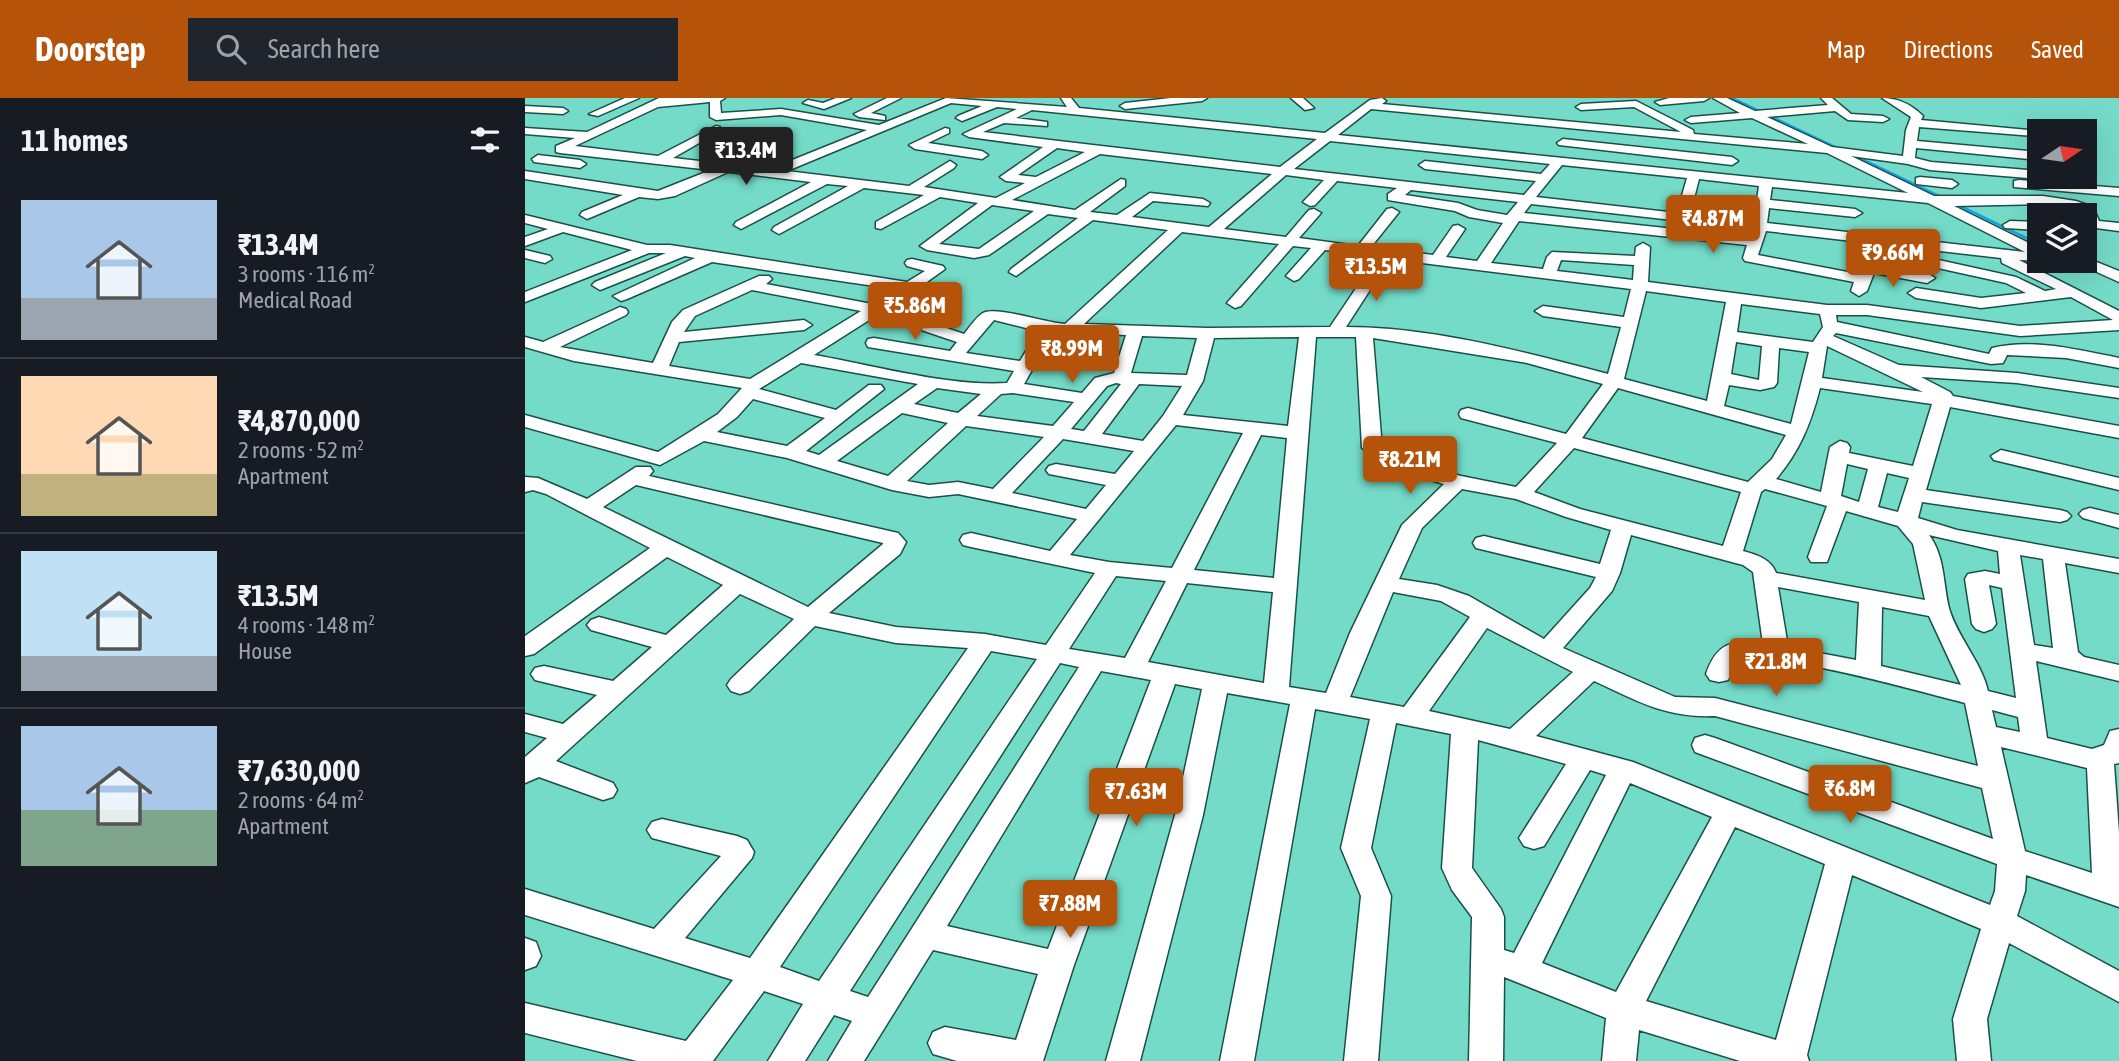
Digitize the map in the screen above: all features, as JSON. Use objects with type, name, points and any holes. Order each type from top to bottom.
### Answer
[{"type":"street","points":[[525,102],[536,98]]},
{"type":"street","points":[[594,114],[634,98]]},
{"type":"street","points":[[645,98],[717,98],[716,117],[781,112],[1077,148],[1096,144],[1283,171],[1334,170]]},
{"type":"street","points":[[808,103],[824,106],[846,98]]},
{"type":"street","points":[[888,124],[859,114],[896,98],[937,105]]},
{"type":"street","points":[[1066,98],[1078,111]]},
{"type":"street","points":[[1078,111],[1137,101],[1202,98]]},
{"type":"street","points":[[1296,98],[1309,108]]},
{"type":"street","points":[[1213,231],[1283,171],[1371,102],[1405,98]]},
{"type":"street","points":[[1565,98],[1581,110],[1670,121],[1697,157]]},
{"type":"street","points":[[1660,102],[1704,98]]},
{"type":"street","points":[[1718,98],[2027,233]]},
{"type":"street","points":[[1743,98],[1920,181],[2027,249]]},
{"type":"street","points":[[1826,98],[1848,117],[1885,120]]},
{"type":"street","points":[[1887,98],[1917,116],[1909,127],[1909,160]]},
{"type":"street","points":[[771,173],[888,124],[957,99],[1329,137],[1499,145],[1557,161],[1697,157],[1778,145]]},
{"type":"street","points":[[525,164],[664,100]]},
{"type":"street","points":[[1371,102],[1573,124],[1697,157],[1766,183]]},
{"type":"street","points":[[962,118],[998,103]]},
{"type":"street","points":[[969,134],[1032,106]]},
{"type":"street","points":[[1691,120],[1835,108]]},
{"type":"street","points":[[525,109],[563,111]]},
{"type":"street","points":[[1481,266],[1512,218],[1530,200],[1557,161],[1581,110]]},
{"type":"street","points":[[1719,117],[1778,145],[1792,166],[1830,184],[1856,192],[1950,201],[2031,200],[2054,203]]},
{"type":"street","points":[[1499,145],[1522,119]]},
{"type":"street","points":[[1002,120],[1043,124]]},
{"type":"street","points":[[1909,127],[2027,133]]},
{"type":"street","points":[[525,131],[590,135]]},
{"type":"street","points":[[945,131],[915,145],[982,155]]},
{"type":"street","points":[[660,160],[719,135],[681,163]]},
{"type":"street","points":[[854,138],[889,142]]},
{"type":"street","points":[[1046,209],[984,252],[974,254],[927,246],[995,201],[1038,181],[1096,144]]},
{"type":"street","points":[[1563,144],[1732,161]]},
{"type":"street","points":[[1911,144],[2027,155]]},
{"type":"street","points":[[1038,181],[1009,179],[1006,175],[1055,145]]},
{"type":"street","points":[[561,148],[938,193],[1178,228],[1734,298],[1825,330],[1991,359],[1997,359],[1999,352],[2007,350],[2066,353],[2119,363]]},
{"type":"street","points":[[1862,279],[1750,258],[1760,227],[1766,183],[1792,166],[1839,151],[1909,160],[1930,166],[2027,174]]},
{"type":"street","points":[[1682,217],[1697,157]]},
{"type":"street","points":[[538,159],[624,169]]},
{"type":"street","points":[[1299,159],[1334,170],[1409,186],[2027,255]]},
{"type":"street","points":[[911,190],[950,165]]},
{"type":"street","points":[[1425,165],[1544,178]]},
{"type":"street","points":[[525,176],[665,195],[726,168]]},
{"type":"street","points":[[1235,303],[1286,242],[1312,207],[1334,170]]},
{"type":"street","points":[[2001,172],[2007,180],[2018,184],[2119,191]]},
{"type":"street","points":[[653,173],[703,178]]},
{"type":"street","points":[[741,225],[824,180]]},
{"type":"street","points":[[2097,180],[2119,182]]},
{"type":"street","points":[[1920,181],[1952,184]]},
{"type":"street","points":[[1016,272],[1121,183]]},
{"type":"street","points":[[779,230],[862,184]]},
{"type":"street","points":[[1409,186],[1393,197],[1458,207],[1474,214],[1755,242]]},
{"type":"street","points":[[1856,192],[1855,213],[1861,237]]},
{"type":"street","points":[[587,215],[637,193]]},
{"type":"street","points":[[881,225],[938,193]]},
{"type":"street","points":[[1120,220],[1150,197],[1203,203]]},
{"type":"street","points":[[1912,198],[1913,215]]},
{"type":"street","points":[[1149,224],[1178,200]]},
{"type":"street","points":[[1762,203],[1855,213]]},
{"type":"street","points":[[1361,251],[1392,212]]},
{"type":"street","points":[[525,219],[647,248],[951,293]]},
{"type":"street","points":[[2097,224],[2119,227]]},
{"type":"street","points":[[2010,225],[2027,226]]},
{"type":"street","points":[[525,243],[562,228]]},
{"type":"street","points":[[1068,330],[1178,228]]},
{"type":"street","points":[[1437,260],[1458,229]]},
{"type":"street","points":[[1908,315],[1910,295],[1923,290],[1944,247],[1944,230]]},
{"type":"street","points":[[2097,238],[2101,245]]},
{"type":"street","points":[[1294,276],[1321,246]]},
{"type":"street","points":[[525,297],[647,248]]},
{"type":"street","points":[[600,285],[683,252]]},
{"type":"street","points":[[1992,253],[2119,317]]},
{"type":"street","points":[[525,254],[545,259]]},
{"type":"street","points":[[1335,332],[1386,254]]},
{"type":"street","points":[[1521,494],[1571,440],[1615,380],[1640,286],[1642,254],[1557,255],[1549,274]]},
{"type":"street","points":[[544,348],[710,257]]},
{"type":"street","points":[[587,508],[734,412],[751,388],[938,269],[912,263]]},
{"type":"street","points":[[2097,263],[2119,266]]},
{"type":"street","points":[[2097,267],[2119,277]]},
{"type":"street","points":[[1857,309],[1862,279],[1868,270],[1875,268],[2011,280],[2044,296]]},
{"type":"street","points":[[659,369],[680,322],[689,313],[785,269]]},
{"type":"street","points":[[786,293],[826,274]]},
{"type":"street","points":[[750,285],[875,309],[968,340]]},
{"type":"street","points":[[1916,293],[1991,303],[2073,292]]},
{"type":"street","points":[[1714,409],[1722,378],[1734,298]]},
{"type":"street","points":[[1971,302],[1971,325]]},
{"type":"street","points":[[1728,335],[1771,342],[1825,330],[1857,309],[2020,331],[2119,325]]},
{"type":"street","points":[[1543,312],[1629,323]]},
{"type":"street","points":[[954,357],[992,315],[1068,330],[1364,332],[1476,347],[1615,380],[1798,432]]},
{"type":"street","points":[[672,338],[804,325]]},
{"type":"street","points":[[892,484],[963,420],[1004,389],[1026,367],[1048,328]]},
{"type":"street","points":[[1825,330],[1893,370],[1939,391],[1945,400]]},
{"type":"street","points":[[1731,555],[1757,486],[1784,458],[1798,432],[1825,330]]},
{"type":"street","points":[[1089,438],[1127,379],[1135,332]]},
{"type":"street","points":[[1364,332],[1372,448]]},
{"type":"street","points":[[1055,559],[1171,419],[1194,381],[1207,333]]},
{"type":"street","points":[[1237,1061],[1305,700],[1286,586],[1297,433],[1308,333]]},
{"type":"street","points":[[525,342],[608,363],[659,369],[751,388],[839,416]]},
{"type":"street","points":[[1722,378],[1760,385],[1768,383],[1771,342]]},
{"type":"street","points":[[874,343],[1026,367]]},
{"type":"street","points":[[799,357],[933,382],[1087,398]]},
{"type":"street","points":[[1893,370],[1977,374],[2119,393]]},
{"type":"street","points":[[1977,374],[1983,406]]},
{"type":"street","points":[[997,497],[1058,433],[1101,382],[1127,379],[1194,381]]},
{"type":"street","points":[[821,463],[933,382]]},
{"type":"street","points":[[1812,382],[1983,406],[2119,432]]},
{"type":"street","points":[[791,453],[875,389]]},
{"type":"street","points":[[1906,521],[1945,400]]},
{"type":"street","points":[[901,407],[963,420],[1149,448]]},
{"type":"street","points":[[1468,414],[1757,486],[1835,501],[1953,536],[2119,566]]},
{"type":"street","points":[[1171,419],[1297,433]]},
{"type":"street","points":[[525,421],[660,459]]},
{"type":"street","points":[[2094,426],[2092,435],[2119,445]]},
{"type":"street","points":[[1133,668],[1255,427]]},
{"type":"street","points":[[701,435],[791,453],[892,484],[929,491],[957,488],[1091,516]]},
{"type":"street","points":[[1819,556],[1835,501],[1839,452],[1879,465],[1950,502],[1993,505],[2060,516]]},
{"type":"street","points":[[2001,456],[2067,481],[2119,484]]},
{"type":"street","points":[[2067,481],[2080,462],[2119,469]]},
{"type":"street","points":[[1867,510],[1879,465]]},
{"type":"street","points":[[1410,468],[1458,482],[1521,494],[1573,513],[1759,564],[1767,578],[1777,653]]},
{"type":"street","points":[[1056,470],[1119,481]]},
{"type":"street","points":[[632,478],[890,538],[895,542],[892,549],[810,617],[740,685]]},
{"type":"street","points":[[1305,700],[1384,584],[1413,525],[1458,482]]},
{"type":"street","points":[[527,483],[578,501],[664,548],[810,617],[896,635],[985,642],[1305,700],[1398,714],[1465,727],[1623,769],[2001,923],[2119,988]]},
{"type":"street","points":[[2090,514],[2119,522]]},
{"type":"street","points":[[1906,521],[1924,542],[1931,565],[1938,610],[1972,677],[2012,858],[2010,891],[1977,989],[1970,1019],[1975,1061]]},
{"type":"street","points":[[1547,651],[1589,606],[1609,573],[1622,527]]},
{"type":"street","points":[[971,540],[1109,569],[1286,586]]},
{"type":"street","points":[[1484,543],[1609,573]]},
{"type":"street","points":[[2008,546],[2035,745]]},
{"type":"street","points":[[525,648],[664,548]]},
{"type":"street","points":[[2053,554],[2066,655],[2070,659]]},
{"type":"street","points":[[785,1061],[1109,569]]},
{"type":"street","points":[[1767,578],[1938,610]]},
{"type":"street","points":[[1984,624],[1976,579],[2013,583]]},
{"type":"street","points":[[530,769],[739,584]]},
{"type":"street","points":[[1384,584],[1446,593],[1470,604],[1483,616],[1547,651],[1670,705],[1690,708],[1715,706],[1995,781]]},
{"type":"street","points":[[1868,672],[1871,597]]},
{"type":"street","points":[[1361,1061],[1376,896],[1373,881],[1359,861],[1356,848],[1398,714],[1483,616]]},
{"type":"street","points":[[599,625],[670,644]]},
{"type":"street","points":[[525,1018],[693,1060],[757,974],[985,642]]},
{"type":"street","points":[[1719,674],[1725,656],[1733,651],[1777,653],[2030,711]]},
{"type":"street","points":[[2022,651],[2070,659],[2119,673]]},
{"type":"street","points":[[845,1061],[926,935],[1032,758],[1095,662]]},
{"type":"street","points":[[1515,740],[1591,670]]},
{"type":"street","points":[[544,674],[618,691]]},
{"type":"street","points":[[945,1043],[1027,1060],[1058,965],[1166,674]]},
{"type":"street","points":[[1123,1061],[1189,815],[1216,682]]},
{"type":"street","points":[[525,723],[568,735]]},
{"type":"street","points":[[1465,727],[1457,868],[1466,887],[1485,904],[1488,917],[1486,1061]]},
{"type":"street","points":[[1985,734],[2035,745],[2106,779]]},
{"type":"street","points":[[1705,745],[2114,893],[2102,755],[2116,754],[2119,738]]},
{"type":"street","points":[[992,749],[1032,758]]},
{"type":"street","points":[[1534,838],[1584,758]]},
{"type":"street","points":[[530,769],[603,790]]},
{"type":"street","points":[[1523,970],[1623,769]]},
{"type":"street","points":[[1619,1061],[1624,1010],[1729,811]]},
{"type":"street","points":[[660,944],[737,858],[739,852],[737,848],[662,830]]},
{"type":"street","points":[[1488,958],[1624,1010],[1789,1061],[1808,974],[1842,856]]},
{"type":"street","points":[[525,902],[757,974],[875,1014]]},
{"type":"street","points":[[926,935],[1058,965]]},
{"type":"waterway","points":[[1732,98],[1839,149]]},
{"type":"waterway","points":[[1853,155],[1943,198]]},
{"type":"waterway","points":[[1954,203],[2027,238]]}]
